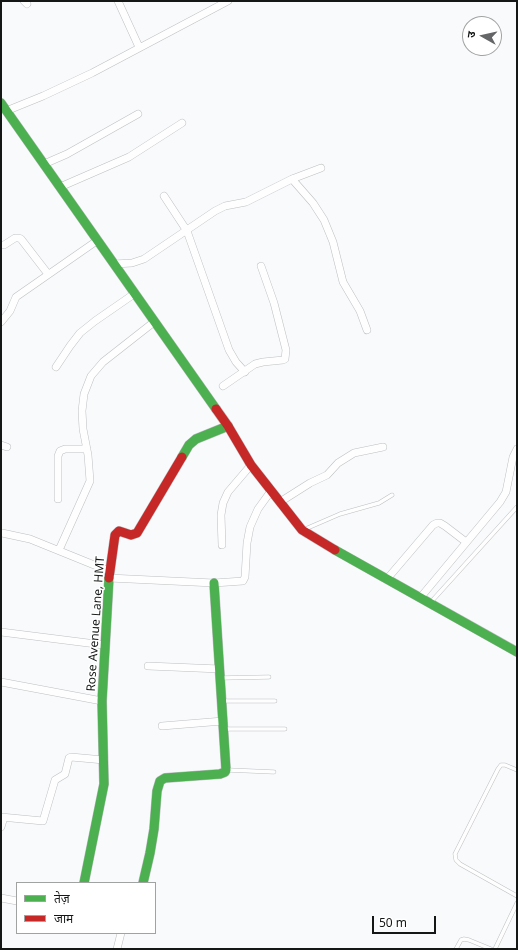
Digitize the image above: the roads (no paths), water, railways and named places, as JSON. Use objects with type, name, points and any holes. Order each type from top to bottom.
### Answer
[{"type":"street","points":[[118,1],[139,47]]},
{"type":"street","points":[[228,1],[92,73],[43,96],[4,107],[228,426],[251,465],[302,530],[387,580],[517,652]]},
{"type":"street","points":[[44,164],[67,154],[138,114]]},
{"type":"street","points":[[60,187],[129,157],[182,123]]},
{"type":"street","points":[[114,264],[132,263],[144,259],[224,206],[253,199],[292,179],[321,168]]},
{"type":"street","points":[[292,179],[313,203],[324,220],[333,242],[344,282],[360,311],[366,330]]},
{"type":"street","points":[[164,196],[187,230],[229,350],[236,362],[245,372]]},
{"type":"street","points":[[1,245],[4,245],[15,238],[22,239],[48,274]]},
{"type":"street","points":[[1,322],[10,311],[16,297],[98,240]]},
{"type":"street","points":[[222,386],[255,364],[285,359],[286,355],[274,302],[261,266]]},
{"type":"street","points":[[56,367],[80,334],[95,321],[134,294]]},
{"type":"street","points":[[59,550],[88,487],[90,474],[83,429],[82,411],[84,394],[91,376],[104,362],[154,322]]},
{"type":"street","name":"Rose Avenue Lane, HMT","points":[[84,882],[103,794],[105,775],[102,701],[104,646],[109,574],[116,533],[122,532],[131,535],[137,533],[189,445],[196,439],[228,426]]},
{"type":"street","points":[[280,502],[310,483],[327,475],[338,463],[354,453],[382,447]]},
{"type":"street","points":[[58,499],[58,456],[60,451],[65,449],[86,449]]},
{"type":"street","points":[[420,598],[500,502],[506,492],[513,457],[517,449]]},
{"type":"street","points":[[222,545],[221,515],[223,503],[228,492],[251,465]]},
{"type":"street","points":[[2,533],[30,539],[59,550],[109,574],[214,583],[240,582],[244,580],[250,527],[258,509],[271,491]]},
{"type":"street","points":[[387,580],[436,523],[445,526],[466,542]]},
{"type":"street","points":[[143,882],[154,829],[157,791],[160,781],[165,778],[220,774],[226,770],[214,583]]},
{"type":"street","points":[[1,632],[104,646]]},
{"type":"street","points":[[148,666],[220,674]]},
{"type":"street","points":[[1,682],[102,701]]},
{"type":"street","points":[[162,726],[223,725]]},
{"type":"street","points":[[1,827],[2,817],[42,822],[44,820],[56,780],[65,774],[69,758],[104,760]]},
{"type":"street","points":[[1,898],[16,901]]},
{"type":"street","points":[[117,949],[121,934]]},
{"type":"lane","points":[[302,530],[340,514],[379,503],[392,495]]},
{"type":"lane","points":[[430,603],[517,507]]},
{"type":"lane","points":[[220,674],[269,677]]},
{"type":"lane","points":[[222,701],[275,701]]},
{"type":"lane","points":[[223,725],[285,729]]},
{"type":"lane","points":[[517,770],[504,764],[498,769],[455,854],[456,860],[460,864],[517,896]]},
{"type":"lane","points":[[226,770],[274,772]]},
{"type":"lane","points":[[495,949],[517,903]]},
{"type":"lane","points":[[456,949],[461,940],[464,939],[491,949]]}]
